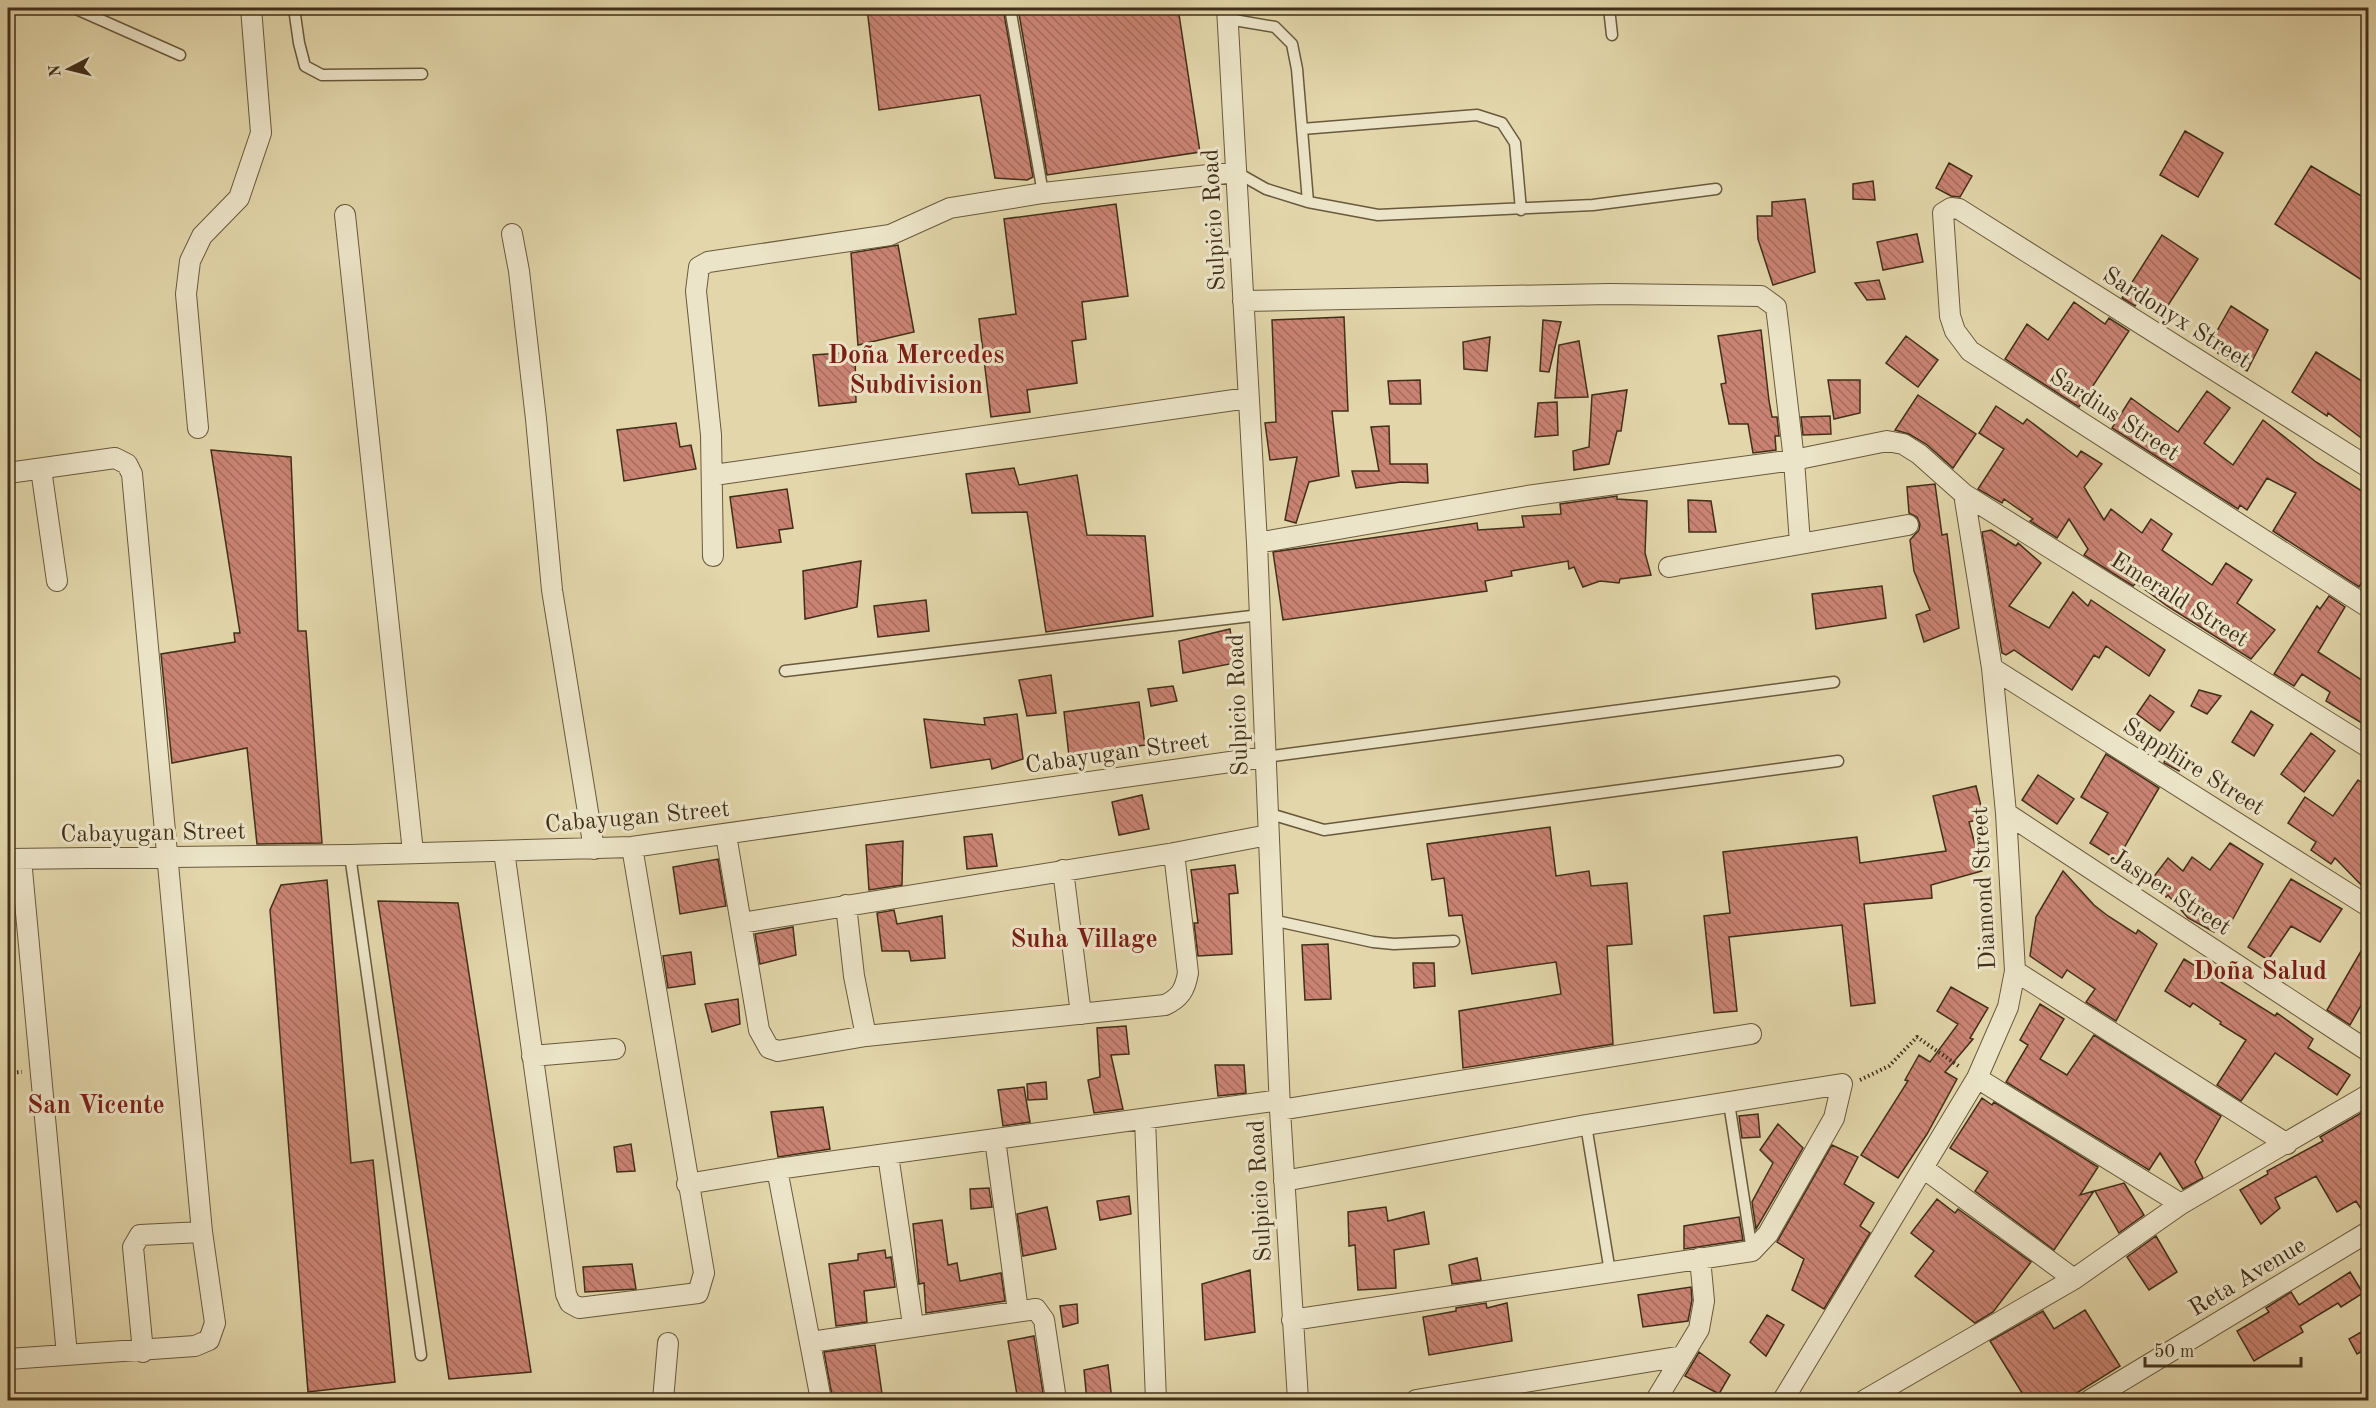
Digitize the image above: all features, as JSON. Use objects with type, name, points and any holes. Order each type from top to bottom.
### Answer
[{"type":"street","points":[[198,428],[186,294],[190,261],[202,236],[239,198],[261,134],[251,8]]},
{"type":"street","name":"Sulpicio Road","points":[[1227,13],[1257,543],[1280,1105],[1298,1401]]},
{"type":"street","points":[[713,556],[714,475],[696,291],[699,267],[708,262],[890,236],[950,208],[1043,193],[1236,172]]},
{"type":"street","name":"Sardonyx Street","points":[[1959,209],[2368,467]]},
{"type":"street","name":"Sardius Street","points":[[1959,209],[1947,210],[1942,219],[1950,316],[1961,342],[1970,351],[2368,607]]},
{"type":"street","points":[[345,215],[413,852]]},
{"type":"street","points":[[512,234],[519,271],[534,399],[552,590],[594,849]]},
{"type":"street","points":[[1243,301],[1610,294],[1761,296],[1776,307],[1794,460],[1800,543]]},
{"type":"street","points":[[714,475],[1248,399]]},
{"type":"street","name":"Emerald Street","points":[[1257,543],[1527,496],[1794,460],[1873,442],[1903,444],[1919,454],[1964,494],[2368,747]]},
{"type":"street","points":[[8,473],[115,458],[127,464],[132,474],[202,1232],[214,1323],[209,1340],[195,1347],[8,1359]]},
{"type":"street","points":[[41,469],[57,580]]},
{"type":"street","name":"Diamond Street","points":[[1783,1401],[1977,1078],[2008,1007],[2015,971],[2006,813],[1992,668],[1964,494]]},
{"type":"street","points":[[1669,567],[1908,525]]},
{"type":"street","name":"Sapphire Street","points":[[1992,668],[2368,906]]},
{"type":"street","name":"Cabayugan Street","points":[[14,859],[350,855],[632,847],[1265,757]]},
{"type":"street","name":"Jasper Street","points":[[2006,813],[2368,1051]]},
{"type":"street","points":[[726,834],[759,1030],[769,1048],[778,1051],[866,1036],[1165,1005],[1182,994],[1188,973],[1174,853]]},
{"type":"street","points":[[741,923],[1174,853],[1268,835]]},
{"type":"street","points":[[504,850],[566,1294],[570,1303],[579,1308],[698,1293],[704,1273],[687,1184],[632,847]]},
{"type":"street","points":[[14,859],[67,1354]]},
{"type":"street","points":[[1064,870],[1081,1014]]},
{"type":"street","points":[[846,905],[854,976],[866,1036]]},
{"type":"street","points":[[2015,971],[2287,1144]]},
{"type":"street","points":[[687,1184],[995,1138],[1280,1105],[1751,1034]]},
{"type":"street","points":[[532,1056],[615,1049]]},
{"type":"street","points":[[1977,1078],[2181,1204]]},
{"type":"street","points":[[1284,1181],[1586,1125],[1842,1084],[1834,1118],[1768,1234],[1752,1251],[1292,1320]]},
{"type":"street","points":[[1865,1401],[2073,1279],[2181,1204],[2368,1095]]},
{"type":"street","points":[[1145,1119],[1156,1401]]},
{"type":"street","points":[[995,1138],[1018,1311]]},
{"type":"street","points":[[888,1155],[913,1325]]},
{"type":"street","points":[[1923,1168],[2073,1279]]},
{"type":"street","points":[[777,1169],[812,1342],[821,1401]]},
{"type":"street","points":[[143,1352],[133,1247],[135,1240],[140,1235],[202,1232]]},
{"type":"street","name":"Reta Avenue","points":[[2090,1401],[2368,1232]]},
{"type":"street","points":[[1656,1401],[1703,1317],[1700,1258]]},
{"type":"street","points":[[812,1342],[913,1325],[1036,1309],[1041,1314],[1056,1401]]},
{"type":"street","points":[[663,1401],[668,1343]]},
{"type":"street","points":[[1416,1400],[1519,1392],[1683,1356]]},
{"type":"lane","points":[[74,8],[180,55]]},
{"type":"lane","points":[[294,8],[298,44],[305,66],[322,75],[422,74]]},
{"type":"lane","points":[[1010,8],[1043,193]]},
{"type":"lane","points":[[1609,8],[1612,35]]},
{"type":"lane","points":[[1227,13],[1275,27],[1292,44],[1308,202]]},
{"type":"lane","points":[[1302,129],[1477,115],[1502,123],[1515,143],[1521,210]]},
{"type":"lane","points":[[1236,172],[1266,189],[1308,202],[1378,215],[1593,205],[1716,189]]},
{"type":"lane","points":[[785,671],[1260,615]]},
{"type":"lane","points":[[1265,757],[1834,682]]},
{"type":"lane","points":[[1267,813],[1324,830],[1838,761]]},
{"type":"lane","points":[[350,855],[421,1355]]},
{"type":"lane","points":[[1272,920],[1383,943],[1454,941]]},
{"type":"lane","points":[[1729,1103],[1752,1251]]},
{"type":"lane","points":[[1586,1125],[1610,1272]]},
{"type":"path","points":[[1842,1084],[1873,1075],[1889,1066],[1917,1038],[1977,1078]]},
{"type":"building","points":[[867,8],[1003,8],[1033,177],[1027,180],[995,178],[980,95],[879,110]]},
{"type":"building","points":[[1018,8],[1178,8],[1200,152],[1047,175]]},
{"type":"building","points":[[2185,131],[2223,153],[2198,197],[2160,175]]},
{"type":"building","points":[[1949,163],[1972,176],[1960,197],[1951,196],[1936,188]]},
{"type":"building","points":[[2311,166],[2368,200],[2368,284],[2275,224]]},
{"type":"building","points":[[1873,181],[1875,200],[1853,199],[1853,184]]},
{"type":"building","points":[[1805,199],[1815,272],[1773,285],[1758,239],[1757,216],[1772,216],[1772,202]]},
{"type":"building","points":[[1116,204],[1128,296],[1082,302],[1086,339],[1072,341],[1077,383],[1027,390],[1030,412],[991,417],[979,319],[1016,314],[1004,219]]},
{"type":"building","points":[[1917,234],[1923,262],[1883,270],[1877,242]]},
{"type":"building","points":[[2162,235],[2198,259],[2165,310],[2142,295],[2135,306],[2122,298]]},
{"type":"building","points":[[898,245],[914,332],[858,345],[851,253]]},
{"type":"building","points":[[1879,280],[1885,299],[1867,300],[1855,283]]},
{"type":"building","points":[[2074,302],[2105,324],[2109,318],[2129,331],[2079,407],[2005,359],[2027,324],[2048,340]]},
{"type":"building","points":[[2231,306],[2268,330],[2247,371],[2208,347]]},
{"type":"building","points":[[1344,317],[1348,411],[1332,411],[1339,476],[1309,482],[1296,523],[1285,520],[1297,457],[1270,460],[1265,423],[1276,422],[1272,320]]},
{"type":"building","points":[[1543,320],[1561,322],[1549,372],[1540,371]]},
{"type":"building","points":[[1761,330],[1769,401],[1772,417],[1777,417],[1779,436],[1775,436],[1776,450],[1753,453],[1748,424],[1729,424],[1721,384],[1726,383],[1718,336]]},
{"type":"building","points":[[1906,336],[1938,360],[1918,387],[1886,363]]},
{"type":"building","points":[[1490,337],[1487,371],[1464,369],[1463,342]]},
{"type":"building","points":[[1579,341],[1588,397],[1555,398],[1559,345]]},
{"type":"building","points":[[855,352],[856,402],[819,406],[813,355]]},
{"type":"building","points":[[2316,352],[2368,385],[2368,443],[2328,413],[2327,416],[2292,392]]},
{"type":"building","points":[[1420,380],[1421,404],[1390,404],[1388,381]]},
{"type":"building","points":[[1828,380],[1860,380],[1860,413],[1834,419]]},
{"type":"building","points":[[1627,390],[1621,431],[1617,431],[1609,464],[1574,470],[1573,451],[1589,447],[1592,395]]},
{"type":"building","points":[[2207,391],[2230,408],[2204,443],[2233,465],[2263,420],[2316,462],[2368,495],[2368,572],[2359,587],[2273,531],[2296,493],[2267,478],[2247,510],[2240,505],[2238,509],[2112,428],[2131,398],[2178,432]]},
{"type":"building","points":[[1918,395],[1976,434],[1953,468],[1926,444],[1909,434],[1895,430]]},
{"type":"building","points":[[1557,402],[1558,435],[1535,437],[1538,403]]},
{"type":"building","points":[[1996,406],[2023,424],[2027,419],[2077,457],[2081,451],[2102,464],[2084,487],[2104,520],[2111,509],[2142,533],[2151,519],[2172,534],[2162,550],[2212,585],[2226,563],[2252,580],[2237,603],[2275,630],[2251,659],[2167,606],[2136,583],[2133,586],[2084,555],[2088,549],[2069,519],[2057,538],[2030,521],[2033,519],[2004,499],[2002,503],[1978,489],[2004,449],[1979,433]]},
{"type":"building","points":[[1830,416],[1831,434],[1803,435],[1801,417]]},
{"type":"building","points":[[676,423],[680,447],[691,445],[696,469],[624,481],[617,430]]},
{"type":"building","points":[[1389,426],[1390,464],[1427,464],[1428,483],[1401,482],[1356,488],[1352,471],[1379,471],[1371,427]]},
{"type":"building","points":[[211,450],[291,457],[298,631],[306,631],[322,843],[257,844],[247,748],[172,763],[161,654],[235,642],[234,633],[240,633]]},
{"type":"building","points":[[1014,468],[1019,485],[1077,475],[1087,535],[1145,536],[1153,616],[1046,632],[1027,512],[972,513],[966,474]]},
{"type":"building","points":[[1935,484],[1942,535],[1947,534],[1959,628],[1924,642],[1916,615],[1930,610],[1914,571],[1910,540],[1919,530],[1920,524],[1917,517],[1909,513],[1907,487]]},
{"type":"building","points":[[787,489],[793,528],[779,530],[781,542],[737,548],[730,497]]},
{"type":"building","points":[[1617,496],[1617,499],[1647,501],[1645,553],[1651,575],[1620,579],[1619,583],[1600,581],[1583,587],[1574,567],[1569,569],[1568,561],[1511,571],[1512,576],[1485,581],[1487,591],[1283,620],[1273,552],[1477,523],[1478,530],[1524,527],[1522,516],[1561,514],[1560,504]]},
{"type":"building","points":[[1688,500],[1711,501],[1716,532],[1689,532]]},
{"type":"building","points":[[1991,530],[2016,546],[2018,543],[2041,563],[2009,606],[2049,628],[2073,592],[2088,606],[2091,600],[2165,650],[2149,676],[2106,646],[2099,658],[2094,655],[2072,690],[2014,650],[2006,655],[2002,653],[1982,532]]},
{"type":"building","points":[[861,561],[857,607],[805,619],[803,571]]},
{"type":"building","points":[[1882,586],[1886,618],[1816,629],[1812,594]]},
{"type":"building","points":[[2329,596],[2345,607],[2318,652],[2368,684],[2362,697],[2368,702],[2368,727],[2326,701],[2330,692],[2302,674],[2294,686],[2274,674],[2317,606],[2320,609]]},
{"type":"building","points":[[926,600],[929,631],[878,637],[874,606]]},
{"type":"building","points":[[1230,629],[1235,663],[1183,673],[1179,641]]},
{"type":"building","points":[[1051,675],[1056,713],[1027,716],[1019,680]]},
{"type":"building","points":[[1173,686],[1177,701],[1151,706],[1148,689]]},
{"type":"building","points":[[2199,690],[2221,696],[2207,714],[2191,706]]},
{"type":"building","points":[[2150,695],[2174,712],[2160,731],[2137,714]]},
{"type":"building","points":[[1139,702],[1145,745],[1069,756],[1064,712]]},
{"type":"building","points":[[2251,711],[2273,725],[2254,756],[2232,742]]},
{"type":"building","points":[[1017,714],[1023,759],[992,769],[990,759],[931,768],[924,719],[985,725],[984,718]]},
{"type":"building","points":[[2311,733],[2335,751],[2304,792],[2281,774]]},
{"type":"building","points":[[2170,744],[2188,755],[2179,771],[2164,763]]},
{"type":"building","points":[[2106,754],[2159,788],[2117,860],[2090,843],[2108,813],[2081,797]]},
{"type":"building","points":[[2038,775],[2074,799],[2057,824],[2022,800]]},
{"type":"building","points":[[2358,780],[2368,787],[2368,850],[2363,859],[2368,865],[2368,892],[2335,858],[2331,864],[2311,850],[2316,842],[2288,823],[2305,797],[2333,816]]},
{"type":"building","points":[[1976,786],[1984,818],[1969,822],[1982,871],[1931,885],[1932,898],[1864,904],[1875,1003],[1851,1006],[1842,925],[1729,937],[1737,1011],[1714,1013],[1704,916],[1730,913],[1723,852],[1857,837],[1860,863],[1946,851],[1933,796]]},
{"type":"building","points":[[1142,795],[1149,829],[1119,835],[1112,802]]},
{"type":"building","points":[[1550,827],[1556,876],[1589,871],[1591,886],[1627,883],[1632,944],[1607,946],[1613,1044],[1463,1068],[1459,1011],[1561,994],[1556,962],[1472,974],[1462,915],[1449,916],[1444,878],[1432,880],[1427,844]]},
{"type":"building","points":[[992,834],[997,866],[967,869],[964,837]]},
{"type":"building","points":[[903,841],[902,885],[869,890],[866,845]]},
{"type":"building","points":[[2230,843],[2263,864],[2224,935],[2216,929],[2214,932],[2188,918],[2168,895],[2166,897],[2152,879],[2168,858],[2183,871],[2192,857],[2210,870]]},
{"type":"building","points":[[718,859],[726,906],[680,914],[673,867]]},
{"type":"building","points":[[1235,865],[1238,893],[1229,894],[1232,954],[1198,956],[1194,923],[1198,923],[1191,870]]},
{"type":"building","points":[[2063,871],[2094,905],[2108,916],[2136,934],[2138,930],[2157,944],[2116,1021],[2086,1002],[2095,989],[2067,970],[2062,978],[2030,956],[2036,917]]},
{"type":"building","points":[[2291,879],[2342,909],[2320,942],[2291,926],[2268,960],[2248,947]]},
{"type":"building","points":[[327,880],[351,1163],[373,1160],[395,1382],[308,1392],[270,910],[281,885]]},
{"type":"building","points":[[378,901],[458,903],[531,1372],[449,1379]]},
{"type":"building","points":[[894,910],[897,924],[942,916],[945,958],[911,961],[909,951],[882,951],[877,913]]},
{"type":"building","points":[[793,927],[796,955],[760,964],[755,934]]},
{"type":"building","points":[[2368,939],[2368,993],[2350,1025],[2327,1010]]},
{"type":"building","points":[[1328,944],[1331,999],[1305,1000],[1302,945]]},
{"type":"building","points":[[691,952],[695,984],[668,988],[663,956]]},
{"type":"building","points":[[2184,959],[2275,1016],[2277,1013],[2313,1039],[2308,1048],[2350,1075],[2337,1095],[2275,1053],[2241,1101],[2217,1085],[2246,1040],[2193,1003],[2190,1007],[2165,991]]},
{"type":"building","points":[[1413,963],[1434,963],[1435,986],[1414,988]]},
{"type":"building","points":[[1951,987],[1988,1008],[1970,1038],[1973,1039],[1945,1072],[1957,1079],[1927,1134],[1898,1178],[1861,1155],[1908,1081],[1905,1080],[1919,1055],[1930,1062],[1958,1024],[1937,1011]]},
{"type":"building","points":[[738,999],[740,1024],[712,1032],[705,1004]]},
{"type":"building","points":[[2040,1004],[2064,1019],[2040,1059],[2067,1075],[2094,1035],[2221,1116],[2195,1162],[2203,1178],[2183,1189],[2160,1153],[2149,1170],[2006,1082],[2028,1045],[2020,1040]]},
{"type":"building","points":[[1126,1026],[1129,1054],[1111,1055],[1123,1109],[1094,1113],[1088,1080],[1100,1077],[1097,1028]]},
{"type":"building","points":[[1215,1065],[1244,1065],[1246,1093],[1218,1096]]},
{"type":"building","points":[[1046,1082],[1047,1099],[1028,1100],[1027,1084]]},
{"type":"building","points":[[1024,1087],[1030,1122],[1003,1126],[998,1090]]},
{"type":"building","points":[[1982,1098],[1992,1105],[1994,1102],[2098,1167],[2080,1195],[2094,1191],[2054,1250],[1975,1191],[1988,1172],[1950,1148]]},
{"type":"building","points":[[823,1107],[830,1149],[778,1157],[771,1112]]},
{"type":"building","points":[[2368,1109],[2368,1147],[2361,1151],[2368,1165],[2368,1220],[2356,1201],[2337,1212],[2316,1176],[2275,1198],[2280,1208],[2261,1224],[2240,1190],[2268,1174],[2267,1171],[2323,1141],[2320,1137]]},
{"type":"building","points":[[1758,1114],[1760,1137],[1742,1138],[1739,1116]]},
{"type":"building","points":[[1778,1124],[1803,1148],[1756,1229],[1752,1202],[1773,1163],[1760,1150]]},
{"type":"building","points":[[631,1144],[635,1171],[617,1172],[614,1147]]},
{"type":"building","points":[[1832,1145],[1858,1157],[1844,1184],[1874,1203],[1860,1226],[1870,1233],[1824,1309],[1792,1290],[1804,1259],[1777,1242]]},
{"type":"building","points":[[2124,1183],[2144,1215],[2119,1233],[2095,1191]]},
{"type":"building","points":[[989,1188],[992,1207],[971,1209],[970,1189]]},
{"type":"building","points":[[1129,1196],[1131,1214],[1100,1220],[1097,1201]]},
{"type":"building","points":[[1937,1199],[1955,1213],[1958,1209],[2031,1262],[1993,1312],[1975,1323],[1915,1276],[1934,1251],[1911,1233]]},
{"type":"building","points":[[1047,1207],[1056,1249],[1023,1256],[1017,1214]]},
{"type":"building","points":[[1386,1207],[1388,1221],[1424,1212],[1429,1244],[1394,1250],[1396,1288],[1358,1290],[1355,1245],[1349,1246],[1348,1212]]},
{"type":"building","points":[[1739,1217],[1743,1240],[1684,1249],[1684,1226]]},
{"type":"building","points":[[942,1220],[948,1265],[957,1263],[960,1281],[1001,1273],[1005,1301],[926,1313],[924,1283],[919,1284],[913,1224]]},
{"type":"building","points":[[2156,1236],[2177,1272],[2149,1290],[2127,1257]]},
{"type":"building","points":[[885,1250],[886,1258],[891,1257],[895,1287],[864,1291],[867,1322],[836,1326],[829,1264],[858,1260],[858,1254]]},
{"type":"building","points":[[1477,1258],[1481,1280],[1452,1284],[1449,1265]]},
{"type":"building","points":[[632,1264],[636,1289],[585,1292],[583,1267]]},
{"type":"building","points":[[1250,1270],[1255,1332],[1205,1340],[1202,1284]]},
{"type":"building","points":[[2350,1272],[2363,1293],[2341,1307],[2338,1303],[2300,1326],[2303,1332],[2254,1361],[2237,1331],[2269,1312],[2266,1308],[2291,1292],[2299,1305]]},
{"type":"building","points":[[1691,1287],[1692,1300],[1688,1321],[1643,1327],[1638,1295]]},
{"type":"building","points":[[1486,1303],[1487,1308],[1507,1303],[1512,1341],[1429,1355],[1423,1317]]},
{"type":"building","points":[[1077,1304],[1078,1323],[1063,1327],[1060,1306]]},
{"type":"building","points":[[2085,1310],[2120,1366],[2064,1401],[2027,1401],[1990,1341],[2043,1311],[2054,1329]]},
{"type":"building","points":[[1767,1315],[1784,1325],[1766,1356],[1750,1342]]},
{"type":"building","points":[[2368,1328],[2368,1348],[2357,1354],[2349,1339]]},
{"type":"building","points":[[1034,1336],[1044,1399],[1018,1401],[1008,1341]]},
{"type":"building","points":[[875,1345],[883,1401],[833,1401],[824,1352]]},
{"type":"building","points":[[1699,1352],[1730,1375],[1719,1394],[1685,1376]]},
{"type":"building","points":[[1108,1365],[1112,1401],[1087,1401],[1084,1370]]},
{"type":"district","name":"Doña Mercedes Subdivision","points":[[916,369]]},
{"type":"district","name":"Suha Village","points":[[1084,938]]},
{"type":"district","name":"Doña Salud","points":[[2260,970]]},
{"type":"district","name":"San Vicente","points":[[96,1104]]}]
